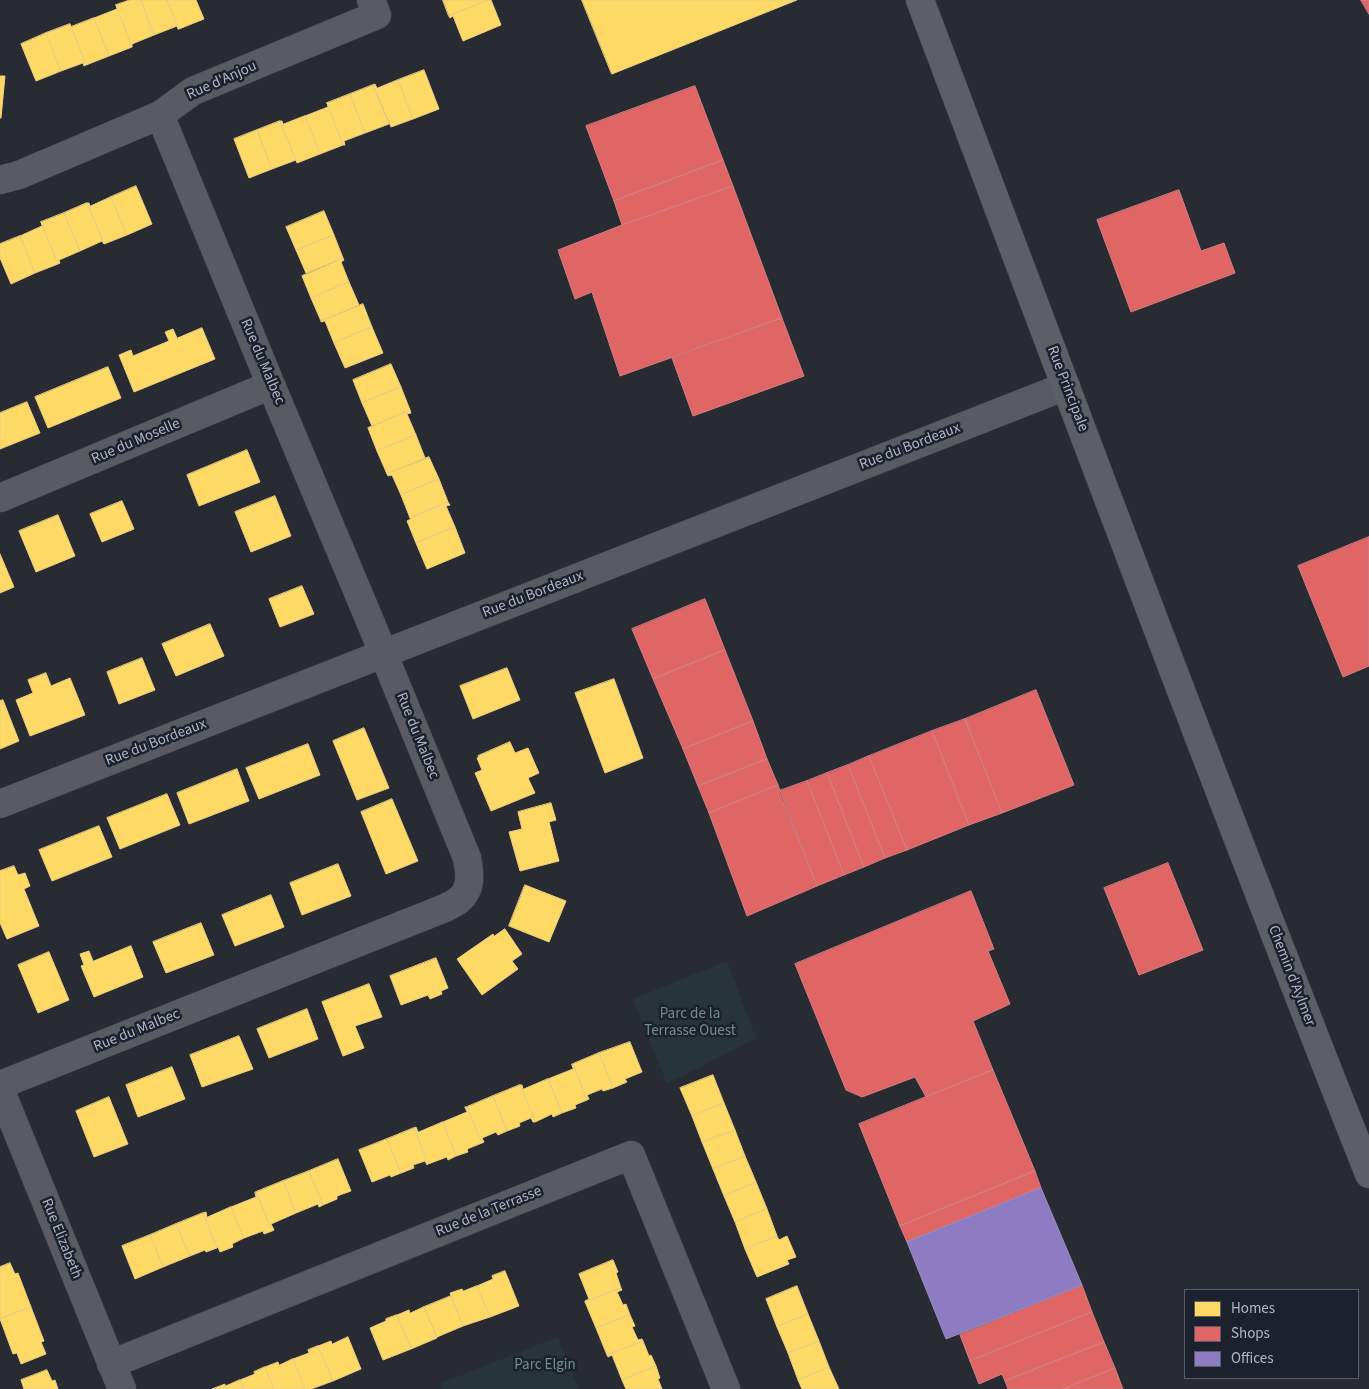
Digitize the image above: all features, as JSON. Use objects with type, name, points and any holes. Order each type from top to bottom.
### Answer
[{"type":"main road","name":"Rue Principale","points":[[920,0],[1214,778]]},
{"type":"main road","name":"Chemin d'Aylmer","points":[[1214,778],[1290,977],[1369,1174]]},
{"type":"street","name":"Rue d'Anjou","points":[[0,180],[19,175],[160,115],[193,90],[377,15],[371,0]]},
{"type":"street","name":"Rue du Malbec","points":[[0,1087],[436,912],[459,900],[468,889],[470,875],[467,858],[160,115]]},
{"type":"street","name":"Rue du Moselle","points":[[0,498],[271,386]]},
{"type":"street","name":"Rue du Bordeaux","points":[[0,804],[1066,386]]},
{"type":"street","name":"Rue Elizabeth","points":[[0,1087],[122,1389]]},
{"type":"street","name":"Rue de la Terrasse","points":[[112,1364],[631,1155],[726,1389]]},
{"type":"green space","name":"Parc de la Terrasse Ouest","points":[[727,961],[756,1038],[667,1084],[633,999]]},
{"type":"green space","name":"Parc Elgin","points":[[558,1337],[579,1389],[441,1389],[439,1384]]},
{"type":"building: Homes","points":[[130,0],[141,0],[154,35],[132,44],[132,47],[116,5]]},
{"type":"building: Homes","points":[[141,0],[167,0],[179,29],[177,26],[154,35]]},
{"type":"building: Homes","points":[[167,0],[196,0],[204,19],[179,29]]},
{"type":"building: Homes","points":[[443,0],[488,0],[449,16]]},
{"type":"building: Homes","points":[[491,0],[501,25],[463,41],[453,16],[450,18],[449,16]]},
{"type":"building: Homes","points":[[582,0],[797,0],[612,74]]},
{"type":"building: Homes","points":[[116,5],[132,47],[109,56],[94,18],[117,9]]},
{"type":"building: Homes","points":[[94,18],[109,56],[86,65],[71,27]]},
{"type":"building: Homes","points":[[70,24],[86,65],[84,66],[83,63],[61,71],[46,33]]},
{"type":"building: Homes","points":[[46,33],[61,71],[36,81],[21,44]]},
{"type":"building: Homes","points":[[424,70],[439,109],[413,119],[398,80]]},
{"type":"building: Homes","points":[[0,76],[5,76],[1,118],[0,118]]},
{"type":"building: Homes","points":[[398,80],[413,119],[391,127],[373,85],[375,84],[377,88]]},
{"type":"building: Homes","points":[[373,85],[389,124],[365,133],[350,94]]},
{"type":"building: Homes","points":[[350,94],[365,133],[344,141],[345,145],[343,145],[327,103]]},
{"type":"building: Homes","points":[[327,103],[343,145],[320,154],[305,116],[328,107]]},
{"type":"building: Homes","points":[[305,116],[320,154],[297,163],[280,121],[283,124]]},
{"type":"building: Homes","points":[[280,121],[296,160],[272,169],[257,130]]},
{"type":"building: Homes","points":[[257,130],[272,169],[249,178],[234,139]]},
{"type":"building: Homes","points":[[136,186],[152,224],[127,235],[111,197]]},
{"type":"building: Homes","points":[[111,197],[127,235],[104,244],[87,203],[90,206]]},
{"type":"building: Homes","points":[[87,203],[104,244],[102,241],[80,251],[64,213]]},
{"type":"building: Homes","points":[[324,211],[334,235],[296,250],[286,227]]},
{"type":"building: Homes","points":[[64,213],[80,251],[59,260],[60,263],[58,264],[41,222]]},
{"type":"building: Homes","points":[[41,222],[58,264],[35,273],[20,236],[42,226]]},
{"type":"building: Homes","points":[[334,235],[343,258],[306,273],[296,250]]},
{"type":"building: Homes","points":[[20,236],[35,273],[11,284],[0,258],[0,244]]},
{"type":"building: Homes","points":[[343,258],[344,260],[341,262],[349,282],[311,298],[302,276]]},
{"type":"building: Homes","points":[[349,282],[359,305],[321,321],[311,298]]},
{"type":"building: Homes","points":[[363,304],[372,327],[334,343],[325,321],[321,321]]},
{"type":"building: Homes","points":[[372,327],[383,353],[345,368],[334,343]]},
{"type":"building: Homes","points":[[202,328],[215,359],[134,392],[119,355],[131,350],[133,356],[169,341],[165,332],[173,329],[177,338]]},
{"type":"building: Homes","points":[[391,364],[401,387],[362,403],[353,380]]},
{"type":"building: Homes","points":[[108,367],[121,398],[48,428],[35,397]]},
{"type":"building: Homes","points":[[401,387],[410,410],[372,426],[362,403]]},
{"type":"building: Homes","points":[[27,402],[40,433],[0,449],[0,413]]},
{"type":"building: Homes","points":[[410,410],[411,413],[407,414],[416,435],[377,451],[368,428]]},
{"type":"building: Homes","points":[[416,435],[425,458],[387,474],[377,451]]},
{"type":"building: Homes","points":[[247,450],[260,482],[199,506],[187,475]]},
{"type":"building: Homes","points":[[429,457],[439,479],[401,495],[392,475],[388,476],[387,474]]},
{"type":"building: Homes","points":[[439,479],[448,502],[410,518],[401,495]]},
{"type":"building: Homes","points":[[275,496],[291,536],[251,552],[235,512]]},
{"type":"building: Homes","points":[[122,501],[134,529],[102,542],[90,514]]},
{"type":"building: Homes","points":[[448,502],[450,505],[446,506],[455,527],[416,543],[407,521]]},
{"type":"building: Homes","points":[[58,515],[75,556],[36,572],[19,531]]},
{"type":"building: Homes","points":[[455,527],[465,553],[427,569],[416,543]]},
{"type":"building: Homes","points":[[0,554],[14,587],[0,593]]},
{"type":"building: Homes","points":[[302,586],[314,614],[280,627],[269,599]]},
{"type":"building: Homes","points":[[210,624],[224,656],[176,676],[162,644]]},
{"type":"building: Homes","points":[[142,658],[155,690],[119,704],[107,672]]},
{"type":"building: Homes","points":[[507,668],[520,700],[473,719],[460,686]]},
{"type":"building: Homes","points":[[46,673],[51,686],[70,678],[85,715],[30,736],[16,700],[33,693],[28,680]]},
{"type":"building: Homes","points":[[614,679],[643,758],[605,773],[575,693]]},
{"type":"building: Homes","points":[[3,700],[19,741],[0,749],[0,701]]},
{"type":"building: Homes","points":[[364,728],[389,788],[357,800],[333,741]]},
{"type":"building: Homes","points":[[510,742],[515,753],[528,748],[539,773],[528,778],[535,793],[491,811],[475,773],[482,770],[477,758]]},
{"type":"building: Homes","points":[[308,744],[320,775],[259,799],[246,768]]},
{"type":"building: Homes","points":[[237,769],[249,801],[189,824],[177,793]]},
{"type":"building: Homes","points":[[167,794],[180,825],[120,849],[107,818]]},
{"type":"building: Homes","points":[[392,799],[418,861],[386,874],[361,812]]},
{"type":"building: Homes","points":[[551,803],[556,820],[549,822],[559,861],[520,871],[509,832],[522,829],[518,812]]},
{"type":"building: Homes","points":[[99,826],[112,857],[52,881],[39,850]]},
{"type":"building: Homes","points":[[338,864],[351,896],[302,915],[290,883]]},
{"type":"building: Homes","points":[[14,866],[18,875],[25,873],[30,886],[24,889],[39,926],[7,939],[0,923],[0,871]]},
{"type":"building: Homes","points":[[525,885],[566,901],[549,942],[509,926]]},
{"type":"building: Homes","points":[[271,895],[284,927],[235,946],[222,915]]},
{"type":"building: Homes","points":[[201,923],[214,955],[166,973],[153,942]]},
{"type":"building: Homes","points":[[505,929],[522,954],[512,961],[518,969],[482,995],[457,959],[493,934],[494,936]]},
{"type":"building: Homes","points":[[131,946],[143,977],[94,997],[81,966],[84,965],[80,954],[89,951],[93,961]]},
{"type":"building: Homes","points":[[49,952],[69,1000],[38,1013],[18,965]]},
{"type":"building: Homes","points":[[436,958],[448,988],[441,991],[442,994],[430,999],[428,995],[401,1005],[390,976]]},
{"type":"building: Homes","points":[[369,984],[382,1017],[355,1026],[364,1048],[343,1056],[322,1002]]},
{"type":"building: Homes","points":[[307,1009],[318,1039],[269,1058],[257,1029]]},
{"type":"building: Homes","points":[[239,1036],[253,1069],[202,1087],[190,1055]]},
{"type":"building: Homes","points":[[630,1042],[642,1072],[625,1079],[627,1082],[613,1088],[599,1053]]},
{"type":"building: Homes","points":[[599,1053],[613,1088],[603,1091],[602,1089],[587,1095],[589,1099],[587,1100],[573,1064]]},
{"type":"building: Homes","points":[[572,1064],[587,1100],[575,1105],[576,1108],[562,1113],[548,1079],[573,1069]]},
{"type":"building: Homes","points":[[172,1067],[185,1099],[138,1117],[126,1085]]},
{"type":"building: Homes","points":[[713,1075],[724,1103],[692,1116],[680,1088]]},
{"type":"building: Homes","points":[[548,1079],[562,1113],[553,1117],[552,1114],[535,1122],[520,1085],[522,1085],[523,1089]]},
{"type":"building: Homes","points":[[520,1085],[535,1122],[531,1118],[519,1123],[520,1126],[507,1131],[493,1096]]},
{"type":"building: Homes","points":[[493,1096],[507,1131],[498,1135],[496,1132],[482,1138],[484,1142],[482,1143],[467,1107]]},
{"type":"building: Homes","points":[[109,1097],[128,1144],[94,1157],[76,1111]]},
{"type":"building: Homes","points":[[724,1103],[735,1130],[702,1142],[692,1116]]},
{"type":"building: Homes","points":[[465,1107],[467,1107],[482,1143],[467,1149],[468,1152],[456,1156],[443,1122],[467,1112]]},
{"type":"building: Homes","points":[[443,1122],[456,1156],[448,1160],[447,1157],[428,1164],[414,1128],[416,1127],[418,1132]]},
{"type":"building: Homes","points":[[414,1128],[428,1164],[425,1161],[413,1165],[414,1168],[401,1173],[387,1139]]},
{"type":"building: Homes","points":[[735,1130],[745,1156],[713,1169],[702,1142]]},
{"type":"building: Homes","points":[[387,1139],[401,1173],[372,1182],[359,1150]]},
{"type":"building: Homes","points":[[745,1156],[756,1182],[724,1196],[713,1169]]},
{"type":"building: Homes","points":[[338,1159],[351,1191],[337,1196],[337,1199],[323,1205],[309,1171]]},
{"type":"building: Homes","points":[[309,1171],[323,1205],[319,1207],[318,1204],[296,1213],[283,1181]]},
{"type":"building: Homes","points":[[283,1181],[296,1213],[271,1224],[274,1230],[272,1231],[256,1192]]},
{"type":"building: Homes","points":[[756,1182],[767,1209],[735,1222],[724,1196]]},
{"type":"building: Homes","points":[[256,1192],[272,1231],[264,1234],[263,1231],[244,1238],[231,1207],[256,1197]]},
{"type":"building: Homes","points":[[231,1207],[244,1238],[232,1244],[233,1247],[220,1252],[203,1213],[206,1212],[207,1217]]},
{"type":"building: Homes","points":[[767,1209],[777,1236],[745,1249],[735,1222]]},
{"type":"building: Homes","points":[[203,1213],[217,1248],[190,1256],[176,1224]]},
{"type":"building: Homes","points":[[176,1224],[190,1256],[163,1267],[150,1235]]},
{"type":"building: Homes","points":[[150,1235],[163,1267],[135,1279],[122,1246]]},
{"type":"building: Homes","points":[[777,1236],[779,1240],[787,1236],[796,1257],[787,1260],[789,1264],[757,1277],[745,1249]]},
{"type":"building: Homes","points":[[613,1260],[618,1272],[616,1273],[621,1288],[585,1302],[589,1299],[579,1274]]},
{"type":"building: Homes","points":[[10,1263],[15,1274],[18,1273],[31,1307],[0,1319],[0,1267]]},
{"type":"building: Homes","points":[[505,1271],[519,1306],[490,1317],[477,1286],[493,1279],[492,1276]]},
{"type":"building: Homes","points":[[477,1286],[490,1317],[463,1326],[450,1293]]},
{"type":"building: Homes","points":[[797,1286],[808,1314],[777,1327],[766,1299]]},
{"type":"building: Homes","points":[[621,1288],[622,1290],[617,1292],[623,1305],[626,1304],[630,1315],[596,1328],[585,1302]]},
{"type":"building: Homes","points":[[451,1296],[463,1326],[437,1337],[424,1307]]},
{"type":"building: Homes","points":[[31,1307],[44,1341],[41,1342],[46,1354],[21,1364],[17,1353],[13,1354],[0,1319]]},
{"type":"building: Homes","points":[[424,1307],[437,1338],[411,1349],[397,1315],[409,1310],[410,1313]]},
{"type":"building: Homes","points":[[808,1314],[819,1341],[788,1353],[777,1327]]},
{"type":"building: Homes","points":[[397,1315],[411,1349],[383,1360],[370,1328]]},
{"type":"building: Homes","points":[[630,1315],[635,1326],[632,1327],[638,1340],[642,1339],[643,1341],[607,1355],[596,1328]]},
{"type":"building: Homes","points":[[348,1337],[361,1369],[333,1381],[318,1346],[331,1341],[332,1344]]},
{"type":"building: Homes","points":[[643,1341],[649,1356],[651,1355],[656,1366],[622,1380],[612,1355],[608,1357],[607,1355]]},
{"type":"building: Homes","points":[[819,1341],[829,1367],[798,1380],[788,1353]]},
{"type":"building: Homes","points":[[318,1346],[333,1381],[311,1389],[305,1389],[293,1359],[309,1353],[308,1350]]},
{"type":"building: Homes","points":[[293,1359],[305,1389],[274,1389],[265,1367],[278,1362],[279,1365]]},
{"type":"building: Homes","points":[[656,1366],[662,1389],[626,1389],[622,1380]]},
{"type":"building: Homes","points":[[265,1367],[274,1389],[243,1389],[240,1380],[255,1374],[254,1372]]},
{"type":"building: Homes","points":[[829,1367],[839,1389],[802,1389],[798,1380]]},
{"type":"building: Homes","points":[[47,1370],[52,1381],[55,1380],[58,1389],[24,1389],[21,1380]]},
{"type":"building: Homes","points":[[240,1380],[243,1389],[212,1389],[225,1384],[225,1386]]},
{"type":"building: Shops","points":[[1361,0],[1369,0],[1369,14]]},
{"type":"building: Shops","points":[[695,86],[723,160],[614,201],[586,126]]},
{"type":"building: Shops","points":[[723,160],[733,186],[622,225],[614,201]]},
{"type":"building: Shops","points":[[733,186],[782,318],[620,376],[592,292],[575,299],[558,250]]},
{"type":"building: Shops","points":[[1179,190],[1201,251],[1224,243],[1235,273],[1131,312],[1097,220]]},
{"type":"building: Shops","points":[[782,318],[804,376],[693,416],[672,358]]},
{"type":"building: Shops","points":[[1369,537],[1369,666],[1343,677],[1298,566]]},
{"type":"building: Shops","points":[[705,599],[725,650],[653,679],[632,629]]},
{"type":"building: Shops","points":[[725,650],[753,721],[683,749],[653,679]]},
{"type":"building: Shops","points":[[1036,690],[1074,785],[1002,813],[965,719]]},
{"type":"building: Shops","points":[[965,719],[1002,813],[969,825],[932,731]]},
{"type":"building: Shops","points":[[753,721],[767,759],[698,786],[683,749]]},
{"type":"building: Shops","points":[[932,731],[969,825],[907,850],[869,756]]},
{"type":"building: Shops","points":[[869,756],[907,850],[885,858],[848,765]]},
{"type":"building: Shops","points":[[767,759],[778,785],[709,813],[698,786]]},
{"type":"building: Shops","points":[[848,765],[885,858],[864,867],[827,773]]},
{"type":"building: Shops","points":[[827,773],[864,867],[844,875],[807,781]]},
{"type":"building: Shops","points":[[807,781],[844,875],[817,886],[779,791]]},
{"type":"building: Shops","points":[[778,785],[817,886],[747,916],[709,813]]},
{"type":"building: Shops","points":[[1168,863],[1203,950],[1139,975],[1104,888]]},
{"type":"building: Shops","points":[[971,891],[994,949],[988,951],[1010,1004],[973,1021],[993,1070],[926,1097],[915,1077],[862,1097],[846,1090],[795,964]]},
{"type":"building: Shops","points":[[993,1070],[1035,1171],[900,1226],[859,1124]]},
{"type":"building: Shops","points":[[1035,1171],[1041,1188],[907,1242],[900,1226]]},
{"type":"building: Shops","points":[[1082,1285],[1092,1312],[970,1361],[960,1335]]},
{"type":"building: Shops","points":[[1092,1312],[1104,1342],[1005,1381],[1002,1374],[979,1384],[970,1361]]},
{"type":"building: Shops","points":[[1104,1342],[1115,1368],[1063,1389],[1008,1389],[1005,1381]]},
{"type":"building: Shops","points":[[1115,1368],[1123,1389],[1063,1389]]},
{"type":"building: Offices","points":[[1041,1188],[1082,1285],[946,1339],[907,1242]]}]
